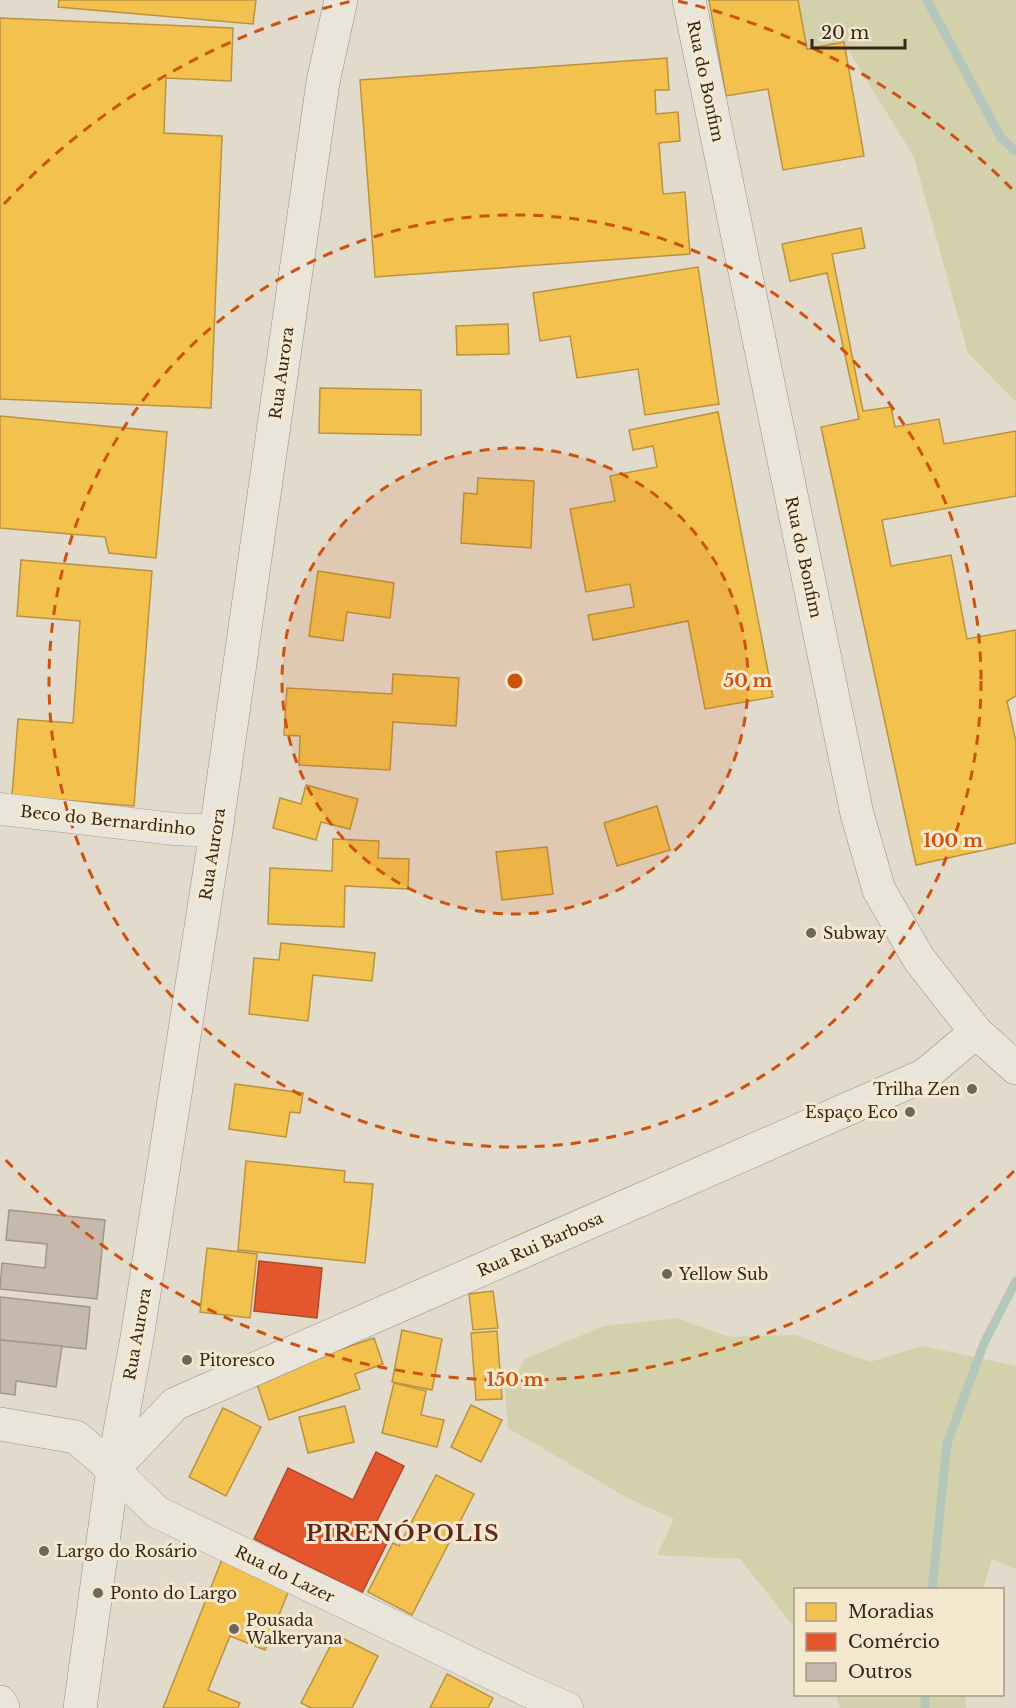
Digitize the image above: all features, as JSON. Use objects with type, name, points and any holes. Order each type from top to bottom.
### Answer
[{"type":"main road","name":"Rua Aurora","points":[[80,1708],[113,1469],[137,1338],[216,831],[321,94],[341,0]]},
{"type":"main road","name":"Rua do Bonfim","points":[[689,0],[857,814],[879,890],[919,959],[976,1032],[1016,1068]]},
{"type":"main road","name":"Rua Rui Barbosa","points":[[113,1469],[175,1404],[925,1075],[976,1032]]},
{"type":"main road","points":[[137,1338],[141,1380],[155,1395],[175,1404]]},
{"type":"main road","points":[[0,1424],[76,1437],[113,1469]]},
{"type":"main road","points":[[0,1702],[3,1708]]},
{"type":"street","name":"Beco do Bernardinho","points":[[0,809],[174,829],[216,831]]},
{"type":"street","name":"Rua do Lazer","points":[[113,1469],[157,1512],[567,1708]]},
{"type":"shaded area","points":[[798,0],[1016,0],[1016,402],[968,353],[914,157],[844,43],[807,49]]},
{"type":"shaded area","points":[[677,1318],[729,1337],[795,1335],[870,1362],[922,1346],[1016,1366],[1016,1569],[992,1559],[983,1588],[794,1588],[794,1627],[740,1559],[657,1555],[674,1519],[626,1497],[508,1428],[505,1390],[525,1359],[604,1326]]},
{"type":"shaded area","points":[[836,1696],[965,1696],[966,1708],[840,1708]]},
{"type":"building: Moradias","points":[[59,0],[256,0],[253,24],[58,7]]},
{"type":"building: Moradias","points":[[709,0],[798,0],[807,49],[844,42],[864,156],[783,170],[768,89],[726,96]]},
{"type":"building: Moradias","points":[[0,18],[233,28],[231,81],[166,78],[164,133],[222,136],[211,408],[0,399]]},
{"type":"building: Moradias","points":[[667,58],[669,90],[655,90],[656,114],[678,112],[680,141],[659,143],[663,194],[685,192],[690,254],[375,277],[360,80]]},
{"type":"building: Moradias","points":[[861,228],[865,248],[832,254],[863,411],[891,407],[895,427],[939,419],[944,444],[1016,431],[1016,496],[882,520],[891,566],[951,555],[967,639],[1016,630],[1016,696],[1007,701],[1016,742],[1016,843],[916,865],[821,427],[859,419],[827,273],[790,281],[782,244]]},
{"type":"building: Moradias","points":[[698,267],[719,404],[645,415],[638,369],[577,378],[570,336],[540,341],[533,293]]},
{"type":"building: Moradias","points":[[508,324],[509,354],[457,355],[456,326]]},
{"type":"building: Moradias","points":[[320,388],[421,390],[421,435],[319,433]]},
{"type":"building: Moradias","points":[[718,412],[773,697],[705,709],[688,621],[593,640],[588,615],[634,607],[630,584],[586,592],[570,509],[615,501],[610,476],[657,467],[653,446],[633,450],[629,430]]},
{"type":"building: Moradias","points":[[0,416],[167,432],[156,558],[109,553],[105,537],[0,528]]},
{"type":"building: Moradias","points":[[478,478],[534,481],[531,548],[461,543],[464,493],[477,494]]},
{"type":"building: Moradias","points":[[21,560],[152,571],[134,806],[12,796],[18,719],[73,723],[80,621],[17,616]]},
{"type":"building: Moradias","points":[[318,571],[394,583],[390,618],[347,612],[343,641],[309,636]]},
{"type":"building: Moradias","points":[[393,674],[459,678],[456,726],[393,722],[390,770],[299,765],[300,736],[284,735],[287,688],[392,694]]},
{"type":"building: Moradias","points":[[306,785],[358,799],[350,829],[321,822],[316,840],[273,828],[280,798],[301,804]]},
{"type":"building: Moradias","points":[[657,806],[670,850],[617,866],[604,823]]},
{"type":"building: Moradias","points":[[333,839],[379,841],[378,858],[409,859],[408,889],[345,886],[344,927],[268,924],[270,868],[332,871]]},
{"type":"building: Moradias","points":[[547,847],[553,894],[502,900],[496,852]]},
{"type":"building: Moradias","points":[[281,943],[375,953],[372,981],[313,975],[308,1021],[249,1014],[254,958],[279,960]]},
{"type":"building: Moradias","points":[[235,1084],[303,1093],[300,1113],[290,1112],[286,1137],[229,1129]]},
{"type":"building: Moradias","points":[[246,1161],[345,1171],[344,1182],[373,1184],[365,1263],[238,1250]]},
{"type":"building: Moradias","points":[[207,1248],[257,1254],[250,1318],[200,1312]]},
{"type":"building: Moradias","points":[[493,1291],[498,1328],[473,1330],[469,1294]]},
{"type":"building: Moradias","points":[[402,1330],[442,1339],[432,1390],[392,1382]]},
{"type":"building: Moradias","points":[[497,1331],[502,1399],[476,1400],[471,1333]]},
{"type":"building: Moradias","points":[[374,1338],[383,1364],[355,1374],[360,1389],[269,1420],[255,1378]]},
{"type":"building: Moradias","points":[[394,1383],[426,1391],[421,1415],[444,1420],[437,1447],[382,1433]]},
{"type":"building: Moradias","points":[[471,1405],[502,1420],[481,1462],[451,1447]]},
{"type":"building: Moradias","points":[[345,1406],[354,1442],[308,1453],[299,1417]]},
{"type":"building: Moradias","points":[[223,1408],[261,1427],[226,1496],[189,1477]]},
{"type":"building: Moradias","points":[[436,1475],[474,1494],[412,1615],[368,1592],[393,1543],[399,1546]]},
{"type":"building: Moradias","points":[[223,1557],[291,1585],[265,1650],[230,1636],[208,1690],[240,1703],[238,1708],[163,1708]]},
{"type":"building: Moradias","points":[[336,1635],[378,1656],[352,1708],[311,1708],[301,1703]]},
{"type":"building: Moradias","points":[[447,1674],[493,1698],[488,1708],[430,1708]]},
{"type":"building: Comércio","points":[[259,1261],[322,1268],[317,1318],[254,1311]]},
{"type":"building: Comércio","points":[[376,1452],[404,1466],[372,1531],[389,1539],[362,1593],[254,1539],[288,1468],[353,1500]]},
{"type":"building: Outros","points":[[9,1210],[105,1220],[97,1299],[0,1289],[2,1263],[45,1268],[47,1244],[6,1240]]},
{"type":"building: Outros","points":[[0,1297],[90,1307],[86,1349],[0,1340]]},
{"type":"building: Outros","points":[[0,1340],[62,1346],[56,1387],[16,1381],[15,1395],[0,1393]]},
{"type":"waterway","points":[[927,0],[1001,138],[1016,151]]},
{"type":"waterway","points":[[932,1588],[947,1444],[984,1343],[1016,1281]]},
{"type":"waterway","points":[[925,1696],[925,1708]]},
{"type":"place","name":"Subway","points":[[811,933]]},
{"type":"place","name":"Trilha Zen","points":[[972,1089]]},
{"type":"place","name":"Espaço Eco","points":[[910,1112]]},
{"type":"place","name":"Yellow Sub","points":[[667,1274]]},
{"type":"place","name":"Pitoresco","points":[[187,1360]]},
{"type":"place","name":"Largo do Rosário","points":[[44,1551]]},
{"type":"place","name":"Ponto do Largo","points":[[98,1593]]},
{"type":"place","name":"Pousada Walkeryana","points":[[234,1629]]},
{"type":"district","name":"PIRENÓPOLIS","points":[[403,1533]]}]
